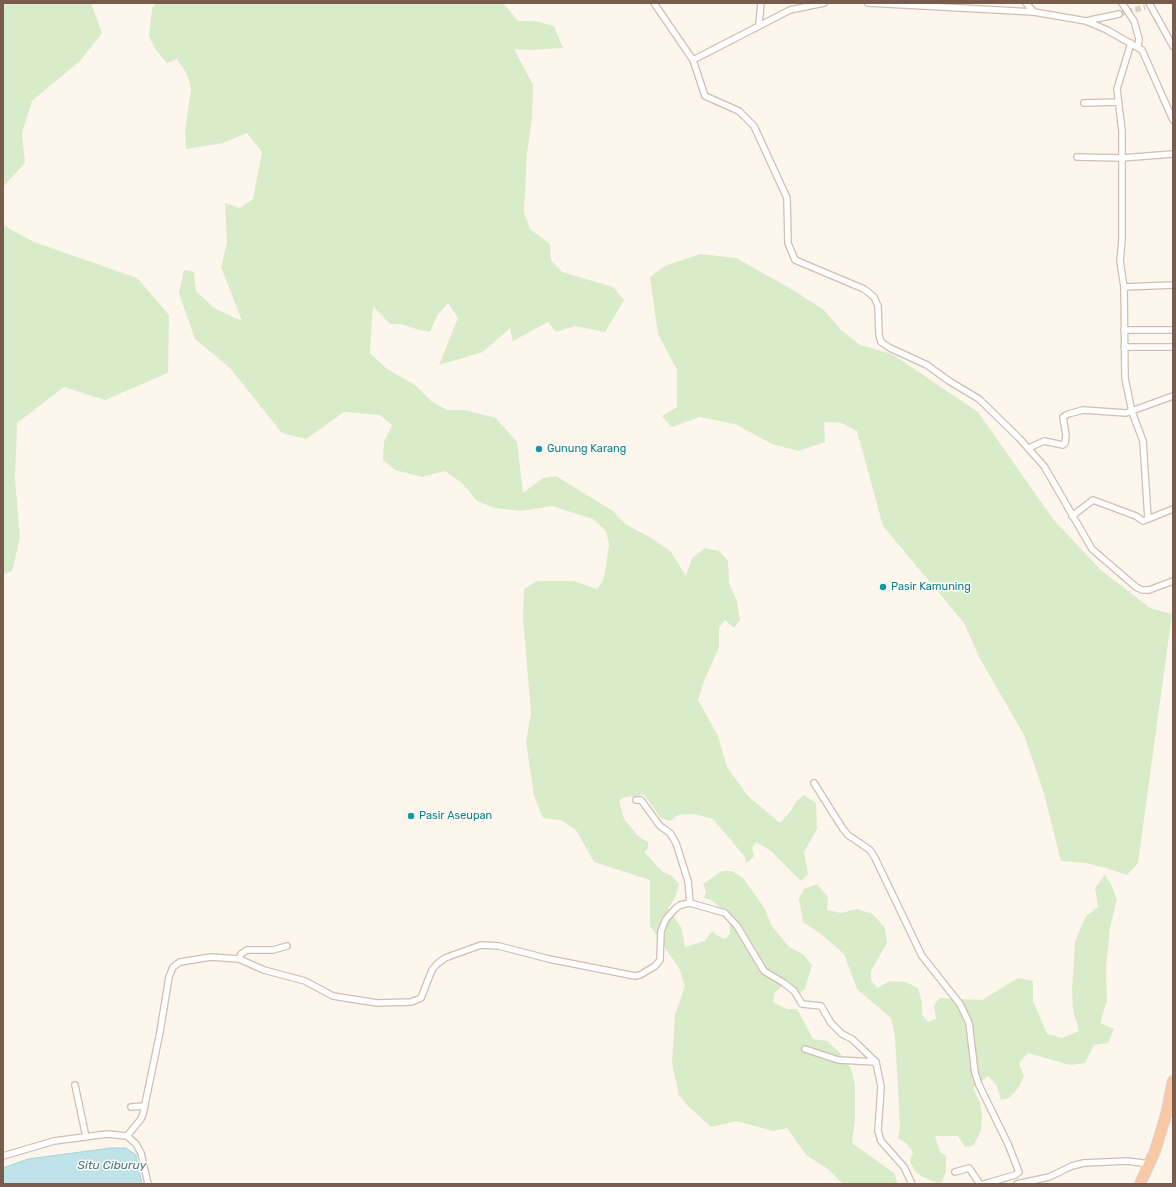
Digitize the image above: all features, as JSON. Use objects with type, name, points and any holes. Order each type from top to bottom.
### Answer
[{"type":"highway","points":[[1140,1184],[1170,1116],[1173,1081]]},
{"type":"street","points":[[654,3],[693,60],[705,96],[739,111],[751,122],[758,133],[787,198],[788,243],[796,260],[864,289],[874,296],[878,306],[879,335],[881,342],[890,348],[927,365],[949,381],[979,399],[1029,448],[1044,466],[1092,549],[1136,587],[1142,590],[1149,590],[1173,581]]},
{"type":"street","points":[[759,24],[761,3]]},
{"type":"street","points":[[693,60],[736,38],[759,24],[797,7],[824,3]]},
{"type":"street","points":[[868,3],[1034,12],[1086,21],[1107,30],[1131,44],[1138,46],[1142,50],[1173,120]]},
{"type":"street","points":[[1026,3],[1034,12]]},
{"type":"street","points":[[1122,3],[1134,21],[1139,39],[1138,46]]},
{"type":"street","points":[[1148,5],[1173,46]]},
{"type":"street","points":[[1086,21],[1119,14]]},
{"type":"street","points":[[1131,44],[1118,84],[1118,102],[1122,119],[1122,240],[1120,261],[1124,287],[1125,378],[1132,412],[1143,441],[1148,519]]},
{"type":"street","points":[[1084,103],[1118,102]]},
{"type":"street","points":[[1077,157],[1121,158],[1173,154]]},
{"type":"street","points":[[1124,287],[1173,285]]},
{"type":"street","points":[[1124,330],[1173,330]]},
{"type":"street","points":[[1124,347],[1173,347]]},
{"type":"street","points":[[1029,448],[1044,441],[1063,445],[1065,443],[1066,435],[1063,417],[1068,414],[1082,410],[1118,414],[1132,412],[1173,396]]},
{"type":"street","points":[[1072,516],[1095,500],[1136,516],[1143,521],[1173,509]]},
{"type":"street","points":[[814,783],[848,835],[870,850],[920,953],[960,1004],[969,1023],[978,1085],[1008,1144],[1019,1172],[1015,1175],[984,1184]]},
{"type":"street","points":[[636,800],[641,800],[660,826],[670,833],[676,842],[688,881],[690,903]]},
{"type":"street","points":[[127,1136],[141,1119],[145,1106],[160,1032],[165,995],[173,967],[180,962],[200,958],[239,959],[264,970],[305,981],[341,998],[377,1003],[411,1002],[421,998],[432,970],[437,964],[445,958],[481,945],[499,946],[549,959],[635,976],[640,975],[655,966],[660,960],[661,931],[666,919],[675,909],[690,903],[725,913],[737,926],[764,970],[794,991],[802,1004],[821,1006],[831,1023],[842,1034],[852,1039],[876,1062],[881,1087],[878,1131],[881,1141],[904,1167],[912,1184]]},
{"type":"street","points":[[239,959],[241,954],[247,950],[273,950],[287,946]]},
{"type":"street","points":[[805,1049],[838,1060],[876,1062]]},
{"type":"street","points":[[75,1084],[86,1137]]},
{"type":"street","points":[[131,1107],[145,1106]]},
{"type":"street","points":[[3,1156],[37,1145],[86,1137],[107,1134],[127,1136],[136,1144],[141,1152],[148,1184]]},
{"type":"street","points":[[1020,1184],[1049,1177],[1072,1166],[1084,1163],[1127,1161],[1150,1164]]},
{"type":"street","points":[[955,1172],[968,1168],[980,1184]]},
{"type":"green space","points":[[3,3],[91,3],[102,33],[80,61],[32,101],[22,133],[25,163],[3,187]]},
{"type":"green space","points":[[156,3],[503,3],[518,21],[535,21],[554,26],[563,48],[531,50],[514,49],[533,85],[532,118],[527,153],[524,212],[530,229],[550,244],[551,260],[562,272],[613,287],[624,300],[605,332],[575,326],[556,332],[548,322],[513,341],[510,328],[483,352],[439,365],[458,318],[448,303],[438,314],[430,332],[402,324],[390,324],[373,306],[370,353],[387,369],[415,385],[431,401],[447,410],[465,410],[496,418],[517,442],[523,493],[543,478],[556,476],[613,511],[625,524],[653,539],[671,552],[686,576],[692,558],[705,548],[719,551],[728,561],[729,583],[737,602],[740,620],[734,628],[725,620],[719,628],[719,647],[704,681],[698,700],[718,736],[727,767],[748,796],[780,823],[790,812],[796,802],[804,795],[816,803],[817,829],[804,852],[808,874],[801,881],[771,851],[756,842],[752,848],[754,857],[746,863],[745,857],[713,819],[694,814],[678,815],[670,821],[660,817],[644,795],[625,797],[619,800],[624,819],[638,836],[648,842],[648,849],[644,852],[663,872],[672,876],[679,884],[675,898],[668,908],[681,927],[685,947],[705,941],[712,931],[716,935],[725,939],[730,934],[730,924],[721,908],[711,900],[704,898],[706,892],[703,884],[722,871],[732,871],[743,878],[765,909],[771,925],[789,947],[803,954],[812,965],[805,989],[799,993],[789,981],[775,992],[773,1002],[787,1009],[797,1009],[813,1039],[827,1041],[839,1052],[851,1068],[855,1085],[855,1118],[852,1143],[894,1173],[898,1184],[843,1184],[828,1169],[806,1155],[787,1128],[773,1131],[736,1121],[711,1127],[688,1106],[679,1095],[672,1063],[675,1015],[685,986],[679,968],[650,926],[650,880],[594,862],[576,830],[561,820],[543,818],[534,796],[526,742],[531,713],[523,618],[524,589],[537,581],[574,581],[597,589],[603,581],[606,566],[609,544],[606,531],[593,519],[552,506],[520,511],[495,508],[477,501],[462,483],[445,471],[422,477],[395,470],[383,460],[384,442],[392,425],[380,415],[344,412],[306,439],[282,433],[230,368],[195,339],[179,293],[184,270],[194,272],[196,291],[214,308],[242,321],[221,267],[227,243],[225,203],[240,208],[253,199],[262,152],[247,133],[223,143],[186,149],[185,132],[191,89],[187,74],[177,59],[167,63],[155,49],[149,36],[152,8]]},
{"type":"green space","points":[[3,225],[34,242],[137,278],[169,315],[168,373],[105,400],[64,387],[17,423],[15,479],[20,538],[12,571],[3,574]]},
{"type":"green space","points":[[700,254],[736,258],[793,290],[824,310],[841,330],[860,345],[892,354],[978,412],[1053,519],[1101,570],[1150,608],[1172,614],[1138,863],[1127,875],[1086,863],[1061,861],[1043,790],[1024,735],[979,657],[964,623],[883,526],[857,431],[841,423],[824,422],[825,442],[798,451],[772,444],[735,424],[700,417],[672,427],[662,416],[677,407],[677,370],[658,334],[650,277],[665,266]]},
{"type":"green space","points":[[1105,875],[1111,884],[1117,900],[1110,927],[1106,968],[1107,1000],[1100,1023],[1114,1029],[1108,1043],[1094,1045],[1085,1063],[1070,1065],[1028,1053],[1019,1063],[1024,1076],[1019,1087],[1009,1098],[1001,1100],[997,1086],[988,1076],[973,1088],[980,1102],[982,1115],[981,1130],[974,1145],[965,1147],[958,1136],[935,1136],[940,1152],[946,1156],[946,1171],[942,1182],[936,1183],[921,1176],[914,1170],[910,1161],[913,1152],[906,1143],[898,1138],[900,1126],[895,1037],[891,1018],[857,989],[844,954],[821,934],[803,922],[799,899],[804,889],[817,884],[828,897],[827,910],[841,913],[857,909],[873,914],[885,928],[887,943],[871,971],[871,980],[877,988],[890,981],[906,982],[918,988],[922,1002],[922,1015],[928,1022],[936,1019],[934,1005],[940,998],[982,1000],[1018,978],[1033,981],[1033,1001],[1047,1034],[1062,1038],[1079,1031],[1073,1010],[1072,990],[1075,941],[1086,916],[1098,907],[1095,888]]},
{"type":"water","name":"Situ Ciburuy","points":[[111,1148],[126,1148],[136,1155],[142,1184],[3,1184],[3,1168],[28,1159]]},
{"type":"tunnel","points":[[1119,14],[1145,7]]},
{"type":"place","name":"Gunung Karang","points":[[539,449]]},
{"type":"place","name":"Pasir Kamuning","points":[[883,587]]},
{"type":"place","name":"Pasir Aseupan","points":[[411,816]]}]
